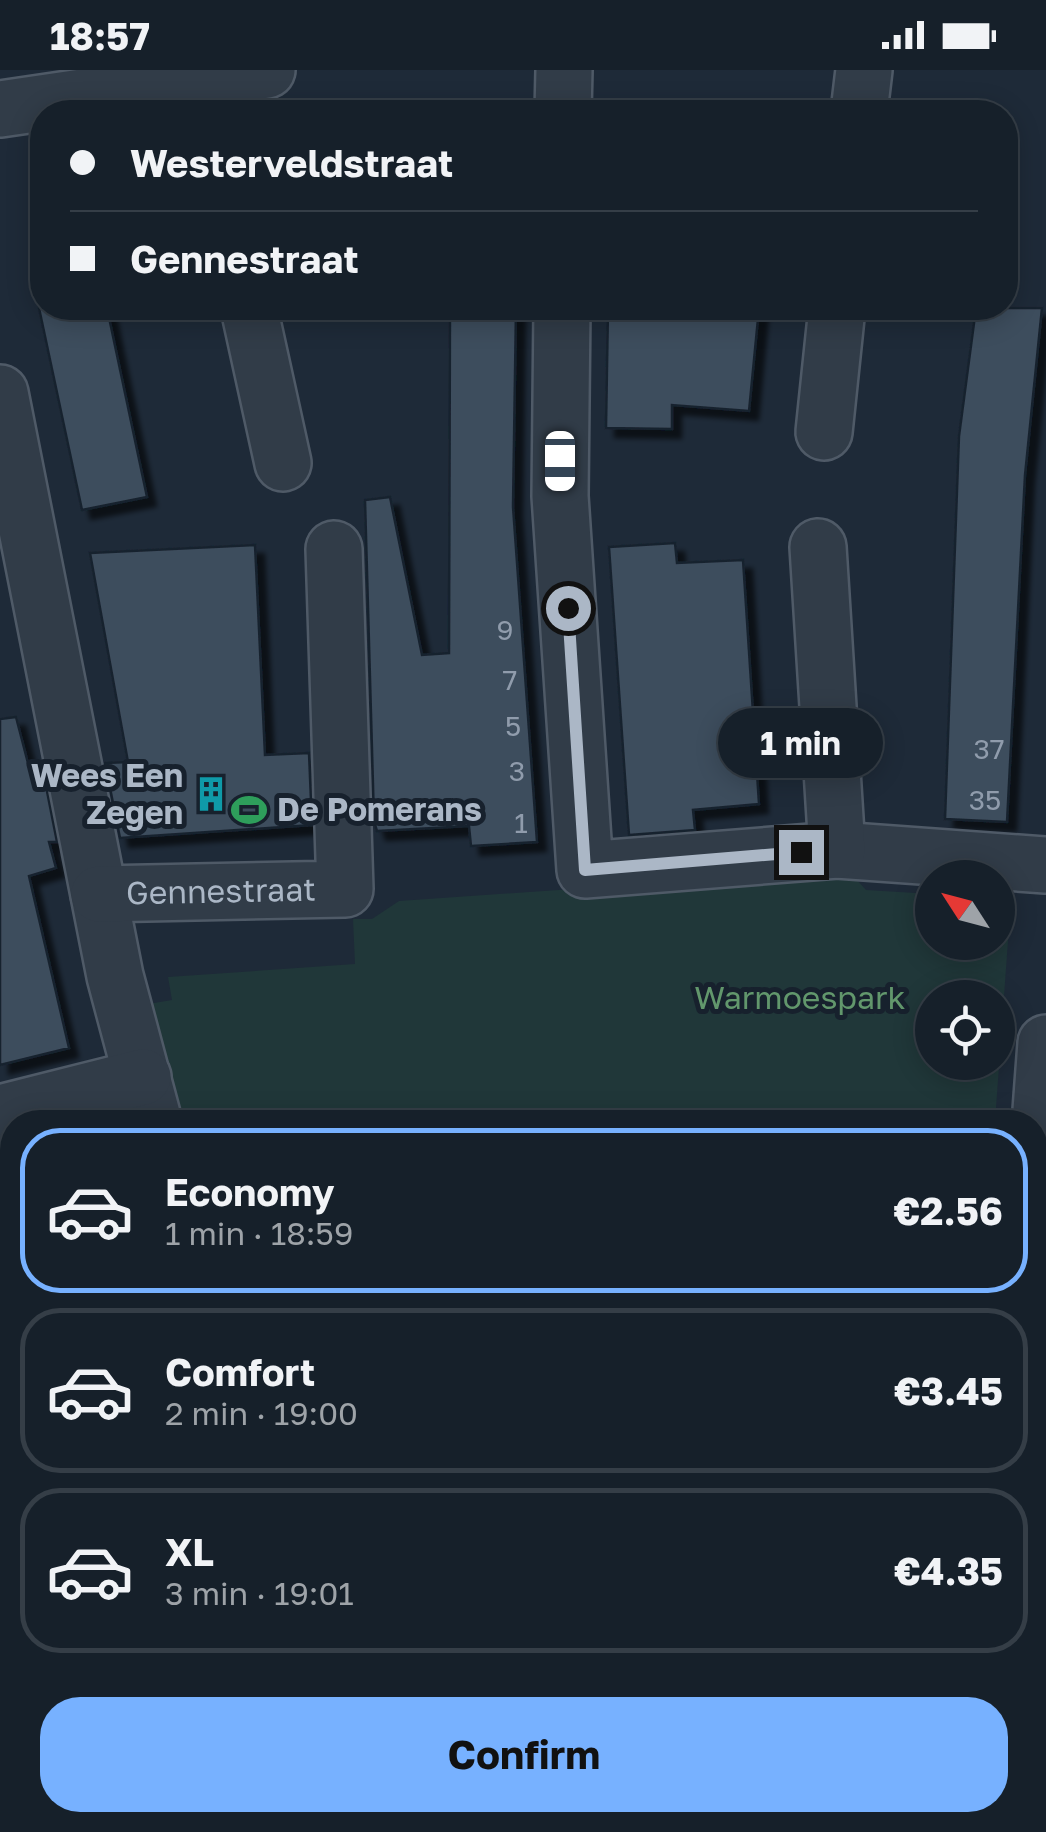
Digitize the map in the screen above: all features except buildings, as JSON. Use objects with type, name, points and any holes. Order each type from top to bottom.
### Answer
[{"type":"street","points":[[136,100],[204,96],[267,70]]},
{"type":"street","points":[[564,70],[564,100]]},
{"type":"street","points":[[860,100],[864,70]]},
{"type":"street","points":[[0,108],[30,106]]},
{"type":"street","points":[[252,320],[283,463]]},
{"type":"street","points":[[562,320],[560,496],[585,870],[837,850],[1046,865]]},
{"type":"street","points":[[824,432],[837,320]]},
{"type":"street","points":[[0,393],[99,894],[148,1100],[34,1110]]},
{"type":"street","points":[[818,546],[837,850]]},
{"type":"street","name":"Gennestraat","points":[[99,894],[345,889],[334,548]]},
{"type":"street","points":[[1041,1110],[1046,1043]]},
{"type":"green space","name":"Warmoespark","points":[[848,870],[866,890],[915,893],[915,960],[1007,960],[1005,980],[915,980],[915,1080],[998,1080],[996,1110],[170,1110],[148,1004],[172,1000],[168,977],[355,964],[353,919],[372,919],[399,901]]},
{"type":"place","name":"Wees Een Zegen","points":[[211,794]]},
{"type":"place","name":"De Pomerans","points":[[249,810]]},
{"type":"route","points":[[568,608],[585,870],[801,852]]}]
